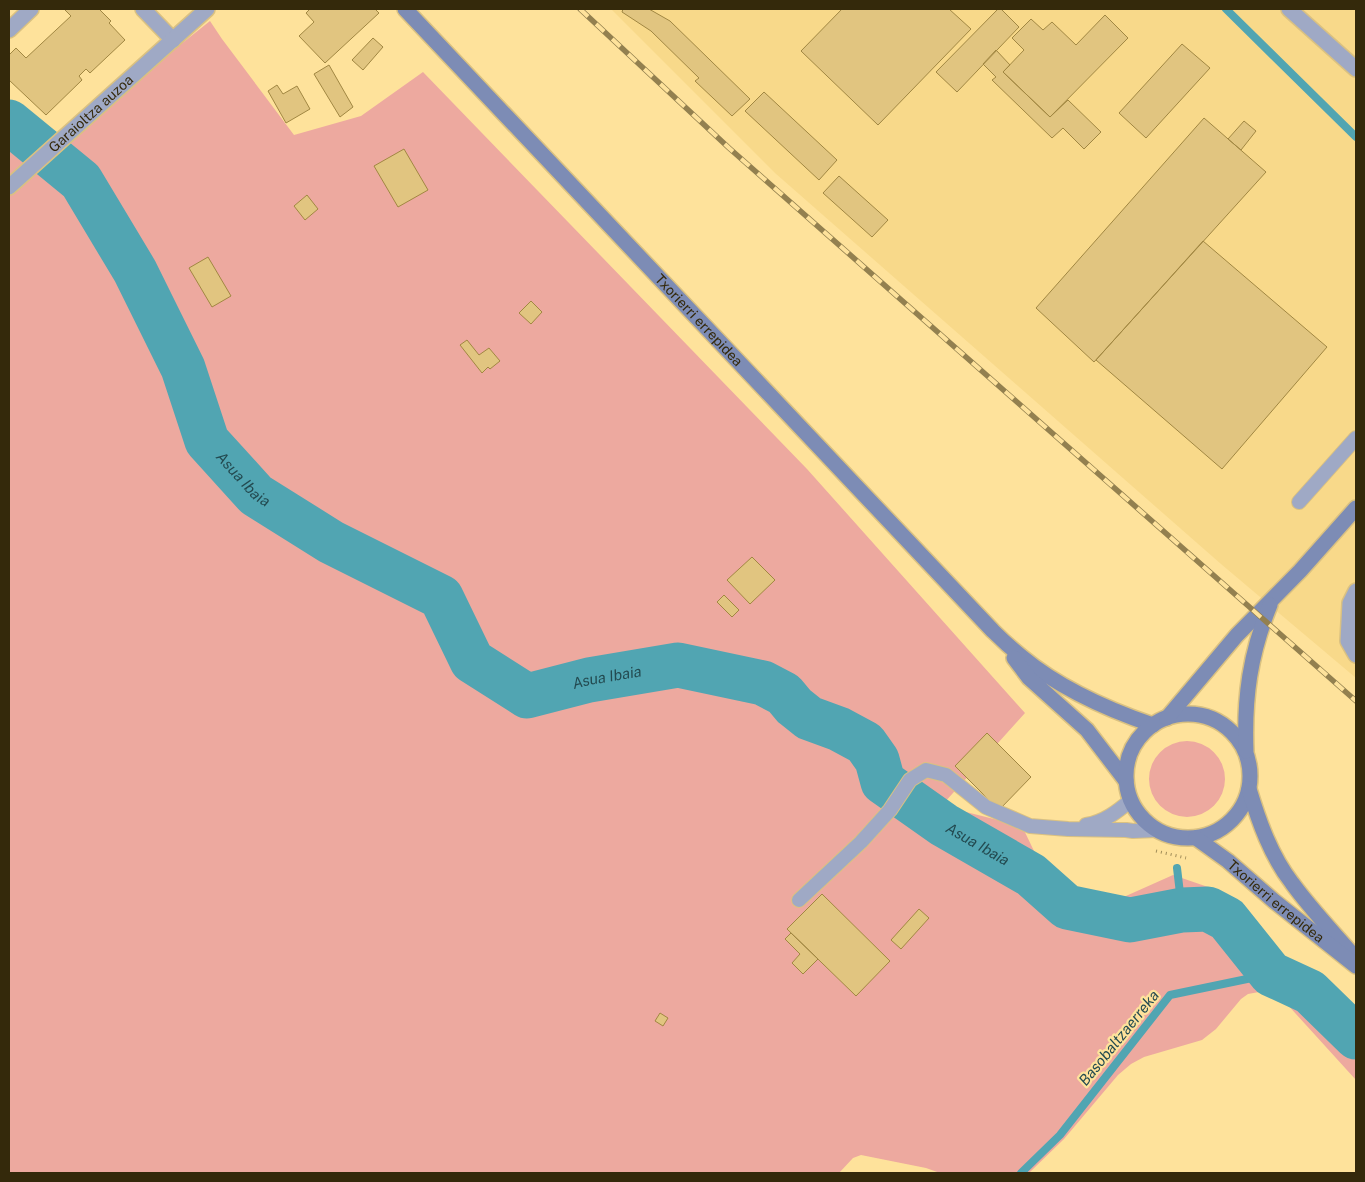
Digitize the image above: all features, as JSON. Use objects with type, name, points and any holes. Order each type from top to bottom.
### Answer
[{"type":"street","points":[[9,30],[32,9]]},
{"type":"street","points":[[143,9],[173,40]]},
{"type":"street","name":"Garaioltza auzoa","points":[[9,187],[207,9]]},
{"type":"street","name":"Txorierri errepidea","points":[[404,9],[993,631],[1022,658],[1055,681],[1124,715],[1153,724]]},
{"type":"street","points":[[1289,9],[1356,69]]},
{"type":"street","points":[[1168,718],[1237,635],[1273,599],[1356,508]]},
{"type":"street","points":[[1356,591],[1350,604],[1348,641],[1356,656]]},
{"type":"street","points":[[1247,755],[1246,703],[1250,667],[1259,632],[1273,599]]},
{"type":"street","name":"Txorierri errepidea","points":[[993,631],[1029,678],[1087,730],[1126,781]]},
{"type":"street","name":"Txorierri errepidea","points":[[1186,714],[1206,716],[1225,726],[1237,738],[1247,755],[1250,772],[1249,789],[1242,807],[1230,822],[1214,833],[1196,838],[1176,836],[1157,830],[1142,817],[1131,800],[1126,781],[1128,761],[1136,742],[1153,724],[1168,718],[1186,714]]},
{"type":"street","name":"Txorierri errepidea","points":[[1249,789],[1258,818],[1271,848],[1291,882],[1356,959]]},
{"type":"street","name":"Txorierri errepidea","points":[[1196,838],[1228,861],[1274,901],[1356,966]]},
{"type":"lane","points":[[1298,502],[1356,438]]},
{"type":"lane","points":[[799,900],[861,842],[890,810],[910,780],[926,770],[946,775],[986,807],[1030,826],[1126,830],[1133,832],[1157,830]]},
{"type":"lane","points":[[1068,829],[1099,823],[1131,800]]},
{"type":"shaded area","points":[[611,9],[1356,9],[1356,678],[1221,564],[775,173]]},
{"type":"shaded area","points":[[210,21],[294,135],[361,116],[423,72],[807,469],[1025,713],[944,803],[950,808],[1022,826],[1045,874],[1069,899],[1108,904],[1173,875],[1208,887],[1243,932],[1278,960],[1318,986],[1356,1017],[1356,1080],[1286,1003],[1272,994],[1259,992],[1248,994],[1241,999],[1216,1029],[1202,1040],[1144,1057],[1131,1064],[1118,1075],[1064,1139],[1029,1173],[940,1173],[926,1168],[861,1155],[853,1158],[839,1173],[9,1173],[9,113],[56,151],[73,130]]},
{"type":"shaded area","points":[[1187,741],[1201,744],[1214,752],[1222,765],[1225,779],[1222,793],[1214,806],[1201,814],[1187,817],[1173,814],[1160,806],[1152,793],[1149,779],[1152,765],[1160,752],[1173,744]]},
{"type":"building","points":[[64,9],[99,9],[125,40],[90,73],[86,69],[79,76],[82,80],[46,115],[9,80],[9,55],[16,48],[26,58],[71,16]]},
{"type":"building","points":[[310,9],[375,9],[379,13],[325,63],[299,36],[314,22],[306,13]]},
{"type":"building","points":[[623,9],[649,9],[670,21],[750,99],[732,116],[695,81],[699,78],[651,31],[622,12]]},
{"type":"building","points":[[842,9],[949,9],[971,29],[878,125],[801,51]]},
{"type":"building","points":[[998,9],[1001,9],[1019,27],[957,92],[936,72]]},
{"type":"building","points":[[1105,15],[1128,38],[1050,117],[1003,72],[1024,50],[1012,38],[1031,19],[1043,30],[1052,22],[1076,45]]},
{"type":"building","points":[[373,38],[383,47],[363,70],[352,60]]},
{"type":"building","points":[[1182,44],[1210,68],[1146,138],[1119,113]]},
{"type":"building","points":[[996,50],[1010,65],[1003,72],[1050,117],[1068,100],[1101,132],[1084,149],[1063,128],[1052,138],[992,80],[996,77],[983,64]]},
{"type":"building","points":[[329,65],[353,107],[340,117],[314,74]]},
{"type":"building","points":[[277,85],[283,94],[297,86],[310,109],[286,123],[268,91]]},
{"type":"building","points":[[764,92],[837,160],[819,180],[745,111]]},
{"type":"building","points":[[1204,118],[1266,172],[1094,362],[1036,308]]},
{"type":"building","points":[[1244,121],[1256,131],[1241,150],[1228,139]]},
{"type":"building","points":[[404,149],[428,190],[398,207],[374,166]]},
{"type":"building","points":[[839,176],[888,220],[872,237],[823,193]]},
{"type":"building","points":[[307,195],[318,209],[305,220],[294,206]]},
{"type":"building","points":[[1203,241],[1327,347],[1222,469],[1096,360]]},
{"type":"building","points":[[208,257],[231,296],[212,307],[189,268]]},
{"type":"building","points":[[531,301],[542,312],[531,324],[519,313]]},
{"type":"building","points":[[467,340],[479,355],[489,348],[500,361],[490,369],[488,367],[482,373],[460,345]]},
{"type":"building","points":[[752,557],[775,580],[750,604],[727,580]]},
{"type":"building","points":[[724,595],[739,610],[732,617],[717,602]]},
{"type":"building","points":[[987,733],[1031,777],[999,810],[955,766]]},
{"type":"building","points":[[822,894],[890,961],[856,996],[787,929]]},
{"type":"building","points":[[919,909],[929,918],[901,949],[891,940]]},
{"type":"building","points":[[791,933],[818,959],[803,974],[792,963],[800,954],[785,939]]},
{"type":"building","points":[[660,1013],[668,1018],[663,1026],[655,1021]]},
{"type":"waterway","points":[[1226,9],[1356,137]]},
{"type":"waterway","name":"Asua Ibaia","points":[[9,122],[81,181],[135,271],[183,368],[207,441],[256,495],[331,542],[441,597],[472,661],[527,696],[589,680],[678,665],[763,683],[784,694],[794,706],[809,718],[839,729],[865,743],[877,760],[883,782],[944,825],[1031,875],[1067,907],[1130,920],[1182,910],[1208,909],[1227,919],[1271,974],[1310,992],[1356,1037]]},
{"type":"waterway","points":[[1177,868],[1182,910]]},
{"type":"waterway","name":"Basobaltzaerreka","points":[[1021,1173],[1060,1135],[1170,995],[1271,974]]},
{"type":"railway","points":[[580,9],[729,148],[1356,701]]}]
